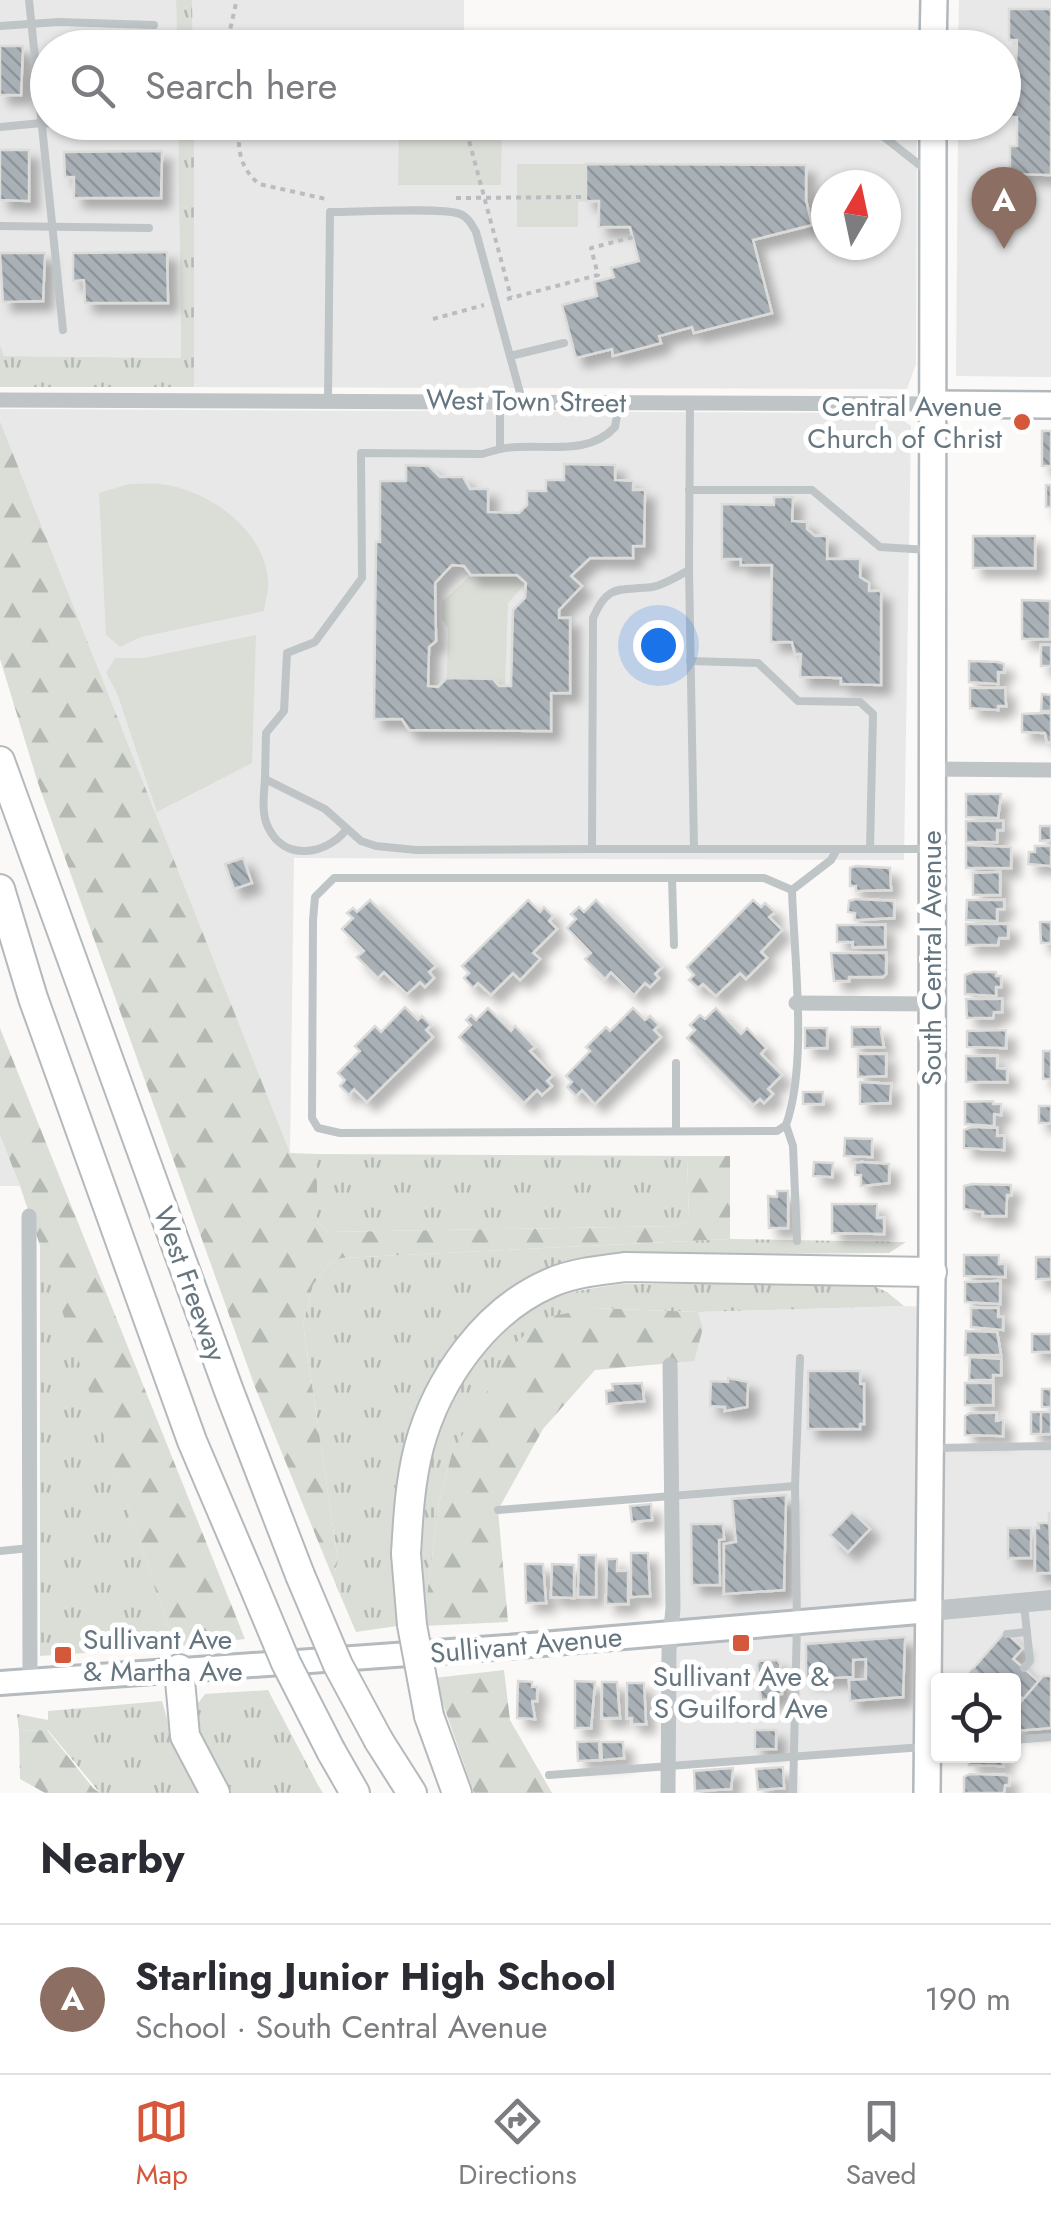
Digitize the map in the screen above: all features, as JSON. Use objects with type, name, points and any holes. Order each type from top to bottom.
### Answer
[{"type":"highway","name":"West Freeway","points":[[0,761],[228,1392],[300,1576],[338,1665],[412,1793]]},
{"type":"highway","name":"West Freeway","points":[[0,889],[39,1016],[192,1441],[286,1663],[355,1793]]},
{"type":"highway","points":[[457,1793],[430,1716],[412,1625],[406,1554],[409,1501],[430,1415],[465,1353],[488,1324],[517,1301],[551,1282],[588,1272],[625,1268],[932,1272]]},
{"type":"highway","points":[[179,1669],[186,1736],[215,1793]]},
{"type":"main road","points":[[934,0],[934,30]]},
{"type":"main road","name":"South Central Avenue","points":[[932,1673],[933,140]]},
{"type":"main road","name":"West Town Street","points":[[933,404],[1051,404]]},
{"type":"main road","name":"Sullivant Avenue","points":[[0,1684],[930,1611]]},
{"type":"main road","name":"South Central Avenue","points":[[927,1793],[931,1762]]},
{"type":"street","name":"West Town Street","points":[[0,400],[933,404]]},
{"type":"street","points":[[931,770],[1051,770]]},
{"type":"street","points":[[796,1002],[932,1004]]},
{"type":"street","points":[[30,1216],[30,1681]]},
{"type":"street","points":[[668,1793],[670,1365]]},
{"type":"street","name":"Sullivant Avenue","points":[[930,1611],[1051,1600]]},
{"type":"lane","points":[[29,0],[32,30]]},
{"type":"lane","points":[[0,26],[154,25]]},
{"type":"lane","points":[[0,126],[30,124]]},
{"type":"lane","points":[[44,140],[63,330]]},
{"type":"lane","points":[[889,140],[933,176]]},
{"type":"lane","points":[[328,400],[330,212],[459,214],[468,220],[476,232],[522,400]]},
{"type":"lane","points":[[0,226],[149,228]]},
{"type":"lane","points":[[510,356],[564,343]]},
{"type":"lane","points":[[500,400],[500,449]]},
{"type":"lane","points":[[346,830],[325,849],[290,849],[268,828],[264,779],[266,733],[284,712],[287,653],[315,642],[362,578],[361,453],[482,454],[518,446],[584,446],[615,427],[619,402]]},
{"type":"lane","points":[[690,403],[694,849]]},
{"type":"lane","points":[[690,490],[812,490],[880,547],[932,550]]},
{"type":"lane","points":[[592,848],[593,618],[602,598],[621,588],[656,587],[689,570]]},
{"type":"lane","points":[[690,662],[758,663],[798,701],[860,702],[873,714],[870,849]]},
{"type":"lane","points":[[264,779],[325,809],[361,841],[376,846],[416,850],[931,849]]},
{"type":"lane","points":[[792,890],[831,860],[837,849]]},
{"type":"lane","points":[[786,1126],[777,1131],[340,1133],[318,1128],[312,1118],[313,920],[315,897],[334,878],[764,878],[792,890]]},
{"type":"lane","points":[[672,878],[674,946]]},
{"type":"lane","points":[[792,890],[795,1085],[786,1126],[794,1146],[797,1241]]},
{"type":"lane","points":[[676,1063],[676,1131]]},
{"type":"lane","points":[[793,1793],[800,1358]]},
{"type":"lane","points":[[931,1448],[1051,1446]]},
{"type":"lane","points":[[498,1510],[795,1486]]},
{"type":"lane","points":[[0,1551],[30,1548]]},
{"type":"lane","points":[[1024,1603],[1030,1661],[1024,1668]]},
{"type":"lane","points":[[1008,1634],[1027,1632]]},
{"type":"lane","points":[[1021,1739],[1051,1737]]},
{"type":"lane","points":[[549,1775],[931,1746]]},
{"type":"path","points":[[230,30],[236,3]]},
{"type":"path","points":[[240,140],[242,165],[258,184],[317,199],[336,199]]},
{"type":"path","points":[[469,140],[512,298]]},
{"type":"path","points":[[447,198],[586,198]]},
{"type":"path","points":[[433,319],[598,275],[590,248],[633,237]]},
{"type":"shaded area","points":[[0,0],[176,0],[177,30],[30,30],[30,140],[178,140],[181,358],[4,356],[0,344]]},
{"type":"shaded area","points":[[192,0],[464,0],[464,30],[193,30]]},
{"type":"shaded area","points":[[959,0],[1051,0],[1051,377],[956,376],[958,140],[1021,140],[1021,30],[958,30]]},
{"type":"shaded area","points":[[194,140],[917,140],[916,364],[907,389],[194,387]]},
{"type":"shaded area","points":[[0,409],[893,413],[911,426],[904,860],[294,858],[290,1154],[0,421]]},
{"type":"shaded area","points":[[0,1135],[20,1186],[0,1186]]},
{"type":"shaded area","points":[[931,1307],[931,1448],[1051,1446],[1051,1737],[1021,1739],[1021,1673],[931,1673],[931,1746],[668,1765],[670,1365],[703,1329],[698,1312]]},
{"type":"green space","points":[[176,0],[192,0],[193,30],[177,30]]},
{"type":"green space","points":[[178,140],[194,140],[194,387],[0,387],[0,344],[4,356],[181,358]]},
{"type":"green space","points":[[399,140],[502,140],[501,185],[398,185]]},
{"type":"green space","points":[[517,164],[586,164],[586,201],[578,202],[578,227],[517,227]]},
{"type":"green space","points":[[0,421],[290,1153],[317,1154],[317,1222],[328,1232],[676,1226],[689,1221],[687,1156],[730,1156],[730,1239],[341,1258],[326,1267],[313,1285],[303,1324],[338,1561],[333,1578],[255,1387],[38,783],[0,659]]},
{"type":"green space","points":[[129,484],[178,487],[214,503],[245,529],[264,562],[268,585],[264,611],[141,637],[120,647],[106,635],[99,493]]},
{"type":"green space","points":[[471,575],[517,575],[526,583],[508,603],[505,686],[499,686],[493,679],[447,678],[448,628],[442,619],[442,602]]},
{"type":"green space","points":[[256,635],[252,763],[157,812],[117,693],[106,673],[115,658],[144,658]]},
{"type":"green space","points":[[0,1028],[245,1639],[175,1647],[0,1135]]},
{"type":"green space","points":[[317,1154],[687,1156],[689,1221],[676,1226],[328,1232],[317,1222]]},
{"type":"green space","points":[[730,1239],[906,1242],[889,1253],[617,1255],[467,1333],[394,1565],[397,1626],[356,1632],[333,1578],[338,1561],[303,1324],[313,1285],[326,1267],[341,1258]]},
{"type":"green space","points":[[40,1244],[175,1647],[40,1656]]},
{"type":"green space","points":[[621,1284],[869,1284],[904,1306],[698,1312],[593,1308],[452,1453],[439,1503],[423,1626],[418,1549],[425,1480],[449,1410],[466,1378],[487,1348],[512,1323],[540,1304],[569,1293]]},
{"type":"green space","points":[[593,1308],[698,1312],[703,1328],[694,1361],[595,1370],[543,1429],[498,1510],[508,1622],[423,1626],[439,1503],[452,1453],[515,1343],[548,1317]]},
{"type":"green space","points":[[504,1670],[510,1720],[552,1793],[474,1793],[434,1678]]},
{"type":"green space","points":[[268,1690],[323,1793],[226,1793],[199,1747],[194,1701],[199,1702],[205,1694]]},
{"type":"green space","points":[[162,1701],[172,1736],[199,1793],[100,1793],[48,1730],[19,1731],[17,1714],[48,1720],[48,1711]]},
{"type":"green space","points":[[47,1730],[100,1793],[45,1793],[20,1779],[19,1731]]},
{"type":"building","points":[[1009,9],[1051,9],[1051,175],[1010,174],[1010,146],[1017,146],[1017,140],[1021,140],[1021,30],[1009,30]]},
{"type":"building","points":[[0,46],[23,46],[21,95],[0,95]]},
{"type":"building","points":[[0,150],[29,150],[29,201],[0,200]]},
{"type":"building","points":[[162,151],[161,198],[74,198],[74,177],[65,177],[64,152]]},
{"type":"building","points":[[586,164],[806,165],[811,225],[753,240],[772,313],[694,333],[692,327],[659,336],[661,343],[613,356],[612,349],[576,358],[562,305],[597,296],[594,282],[614,277],[611,268],[639,261],[630,227],[599,227],[599,201],[586,201]]},
{"type":"building","points":[[167,252],[168,303],[85,303],[84,280],[73,281],[73,253]]},
{"type":"building","points":[[0,253],[45,253],[43,301],[3,302]]},
{"type":"building","points":[[1042,431],[1051,431],[1051,466],[1042,466]]},
{"type":"building","points":[[564,464],[615,465],[615,480],[633,481],[633,490],[645,490],[644,546],[633,546],[633,558],[590,558],[571,576],[582,586],[559,610],[559,618],[570,618],[570,693],[551,693],[551,731],[409,730],[402,719],[374,719],[380,481],[406,481],[406,465],[429,466],[440,477],[463,477],[470,489],[488,489],[488,512],[519,513],[527,505],[527,491],[546,491],[546,480],[564,480]],"holes":[[[452,565],[464,566],[471,575],[517,575],[526,583],[525,598],[513,610],[511,686],[499,686],[493,679],[447,678],[438,687],[428,686],[429,647],[436,641],[435,583]]]},
{"type":"building","points":[[1046,485],[1051,485],[1051,507],[1046,507]]},
{"type":"building","points":[[774,497],[793,497],[792,521],[807,522],[807,529],[815,536],[827,536],[827,559],[860,559],[860,577],[869,583],[869,591],[881,591],[881,685],[841,684],[841,678],[800,677],[801,654],[795,654],[792,642],[771,642],[772,565],[741,565],[741,559],[722,559],[722,504],[774,505]]},
{"type":"building","points":[[973,536],[1035,536],[1035,568],[973,568]]},
{"type":"building","points":[[1022,600],[1050,601],[1050,639],[1022,639]]},
{"type":"building","points":[[1041,645],[1051,645],[1051,666],[1041,666]]},
{"type":"building","points":[[969,661],[1004,664],[1004,672],[998,672],[998,684],[969,682]]},
{"type":"building","points":[[970,688],[1005,688],[1006,706],[998,706],[998,710],[970,708]]},
{"type":"building","points":[[1042,694],[1051,695],[1051,711],[1041,711]]},
{"type":"building","points":[[1051,713],[1051,742],[1047,742],[1045,733],[1022,732],[1022,714]]},
{"type":"building","points":[[966,794],[1001,794],[998,818],[966,817]]},
{"type":"building","points":[[966,821],[1003,821],[1003,830],[997,830],[997,842],[966,842]]},
{"type":"building","points":[[1040,826],[1051,826],[1051,840],[1040,841]]},
{"type":"building","points":[[966,845],[1011,847],[1011,868],[966,868]]},
{"type":"building","points":[[1035,846],[1051,846],[1051,866],[1028,864],[1029,852],[1035,852]]},
{"type":"building","points":[[243,858],[252,883],[234,889],[225,864]]},
{"type":"building","points":[[850,868],[890,868],[891,890],[856,891],[856,886],[850,886]]},
{"type":"building","points":[[1000,872],[1000,895],[973,895],[973,873]]},
{"type":"building","points":[[370,900],[436,966],[429,972],[434,978],[425,987],[420,982],[407,994],[384,972],[378,978],[357,957],[364,951],[342,929],[353,918],[347,913],[353,908],[357,912]]},
{"type":"building","points":[[528,900],[540,912],[544,907],[553,916],[549,921],[557,929],[533,953],[540,959],[520,980],[513,973],[491,995],[478,983],[473,988],[464,978],[469,973],[462,966]]},
{"type":"building","points":[[596,900],[662,967],[655,974],[659,978],[650,987],[645,983],[634,995],[611,972],[605,979],[585,959],[591,953],[567,928],[576,919],[571,914],[579,907],[584,912]]},
{"type":"building","points":[[753,900],[761,907],[765,903],[775,912],[769,917],[782,930],[761,952],[767,958],[746,979],[740,973],[716,996],[703,984],[698,988],[689,980],[694,975],[687,967]]},
{"type":"building","points":[[967,900],[1004,900],[1004,909],[997,909],[997,921],[966,920]]},
{"type":"building","points":[[849,901],[894,901],[894,918],[855,920],[855,913],[848,912]]},
{"type":"building","points":[[1040,922],[1051,922],[1051,943],[1041,943]]},
{"type":"building","points":[[966,924],[1008,924],[1008,938],[999,938],[998,945],[966,945]]},
{"type":"building","points":[[837,925],[885,925],[885,947],[853,947],[853,942],[837,942]]},
{"type":"building","points":[[831,953],[886,953],[886,974],[834,981]]},
{"type":"building","points":[[996,972],[996,976],[1001,976],[996,996],[965,994],[965,975]]},
{"type":"building","points":[[966,999],[1002,999],[1002,1012],[994,1012],[993,1018],[967,1018]]},
{"type":"building","points":[[405,1007],[418,1020],[422,1016],[431,1025],[426,1030],[433,1037],[367,1102],[354,1089],[349,1095],[340,1086],[345,1080],[338,1073],[360,1051],[355,1046],[375,1026],[381,1032]]},
{"type":"building","points":[[488,1008],[511,1031],[515,1026],[535,1047],[530,1051],[553,1075],[547,1081],[552,1086],[542,1095],[537,1090],[524,1103],[459,1037],[471,1025],[466,1020],[471,1015],[476,1020]]},
{"type":"building","points":[[633,1008],[645,1020],[650,1016],[659,1025],[654,1030],[661,1037],[595,1104],[582,1090],[576,1096],[567,1087],[572,1082],[566,1076],[590,1051],[586,1047],[606,1027],[610,1031]]},
{"type":"building","points":[[716,1008],[741,1034],[747,1028],[766,1048],[761,1054],[782,1075],[768,1089],[773,1094],[764,1103],[760,1099],[753,1105],[687,1038],[695,1030],[690,1025],[700,1015],[705,1019]]},
{"type":"building","points":[[852,1027],[880,1027],[884,1047],[852,1047]]},
{"type":"building","points":[[805,1028],[827,1028],[827,1048],[805,1048]]},
{"type":"building","points":[[1006,1030],[1006,1048],[967,1047],[967,1031]]},
{"type":"building","points":[[1043,1051],[1051,1051],[1051,1079],[1043,1079]]},
{"type":"building","points":[[858,1054],[886,1054],[886,1076],[858,1077]]},
{"type":"building","points":[[966,1056],[997,1056],[997,1068],[1007,1069],[1007,1082],[966,1082]]},
{"type":"building","points":[[860,1082],[891,1084],[890,1103],[860,1104]]},
{"type":"building","points":[[803,1092],[823,1092],[823,1104],[803,1104]]},
{"type":"building","points":[[965,1102],[1001,1104],[1001,1115],[994,1114],[994,1126],[965,1124]]},
{"type":"building","points":[[1039,1106],[1051,1106],[1051,1123],[1039,1123]]},
{"type":"building","points":[[997,1128],[997,1136],[1004,1136],[1004,1150],[964,1148],[964,1130]]},
{"type":"building","points":[[845,1138],[872,1139],[872,1157],[844,1156]]},
{"type":"building","points":[[814,1162],[833,1163],[832,1177],[813,1176]]},
{"type":"building","points":[[855,1163],[889,1164],[889,1183],[861,1186],[861,1175],[855,1175]]},
{"type":"building","points":[[1011,1185],[1006,1216],[983,1216],[983,1212],[964,1209],[964,1186]]},
{"type":"building","points":[[777,1191],[788,1191],[788,1228],[769,1228],[768,1196],[777,1197]]},
{"type":"building","points":[[832,1204],[877,1204],[877,1218],[884,1218],[884,1234],[832,1233]]},
{"type":"building","points":[[964,1255],[999,1255],[999,1264],[1005,1264],[1005,1277],[964,1276]]},
{"type":"building","points":[[1036,1257],[1051,1257],[1051,1279],[1036,1279]]},
{"type":"building","points":[[1000,1281],[1000,1304],[965,1302],[965,1282]]},
{"type":"building","points":[[971,1308],[998,1308],[1003,1330],[971,1327]]},
{"type":"building","points":[[966,1331],[997,1332],[1001,1355],[965,1355]]},
{"type":"building","points":[[1032,1334],[1051,1334],[1051,1352],[1032,1352]]},
{"type":"building","points":[[970,1357],[1001,1359],[1001,1375],[993,1375],[993,1380],[969,1380]]},
{"type":"building","points":[[808,1371],[860,1371],[860,1384],[864,1384],[864,1424],[860,1424],[860,1429],[808,1429]]},
{"type":"building","points":[[728,1378],[748,1382],[747,1407],[725,1411],[725,1407],[710,1406],[711,1381],[728,1382]]},
{"type":"building","points":[[642,1383],[644,1401],[607,1404],[606,1391],[613,1390],[612,1384]]},
{"type":"building","points":[[965,1383],[993,1383],[993,1405],[965,1405]]},
{"type":"building","points":[[1042,1389],[1051,1389],[1051,1407],[1042,1407]]},
{"type":"building","points":[[1031,1412],[1041,1412],[1041,1434],[1031,1434]]},
{"type":"building","points":[[1041,1412],[1051,1412],[1051,1434],[1041,1434]]},
{"type":"building","points":[[996,1413],[996,1421],[1003,1420],[1003,1436],[965,1435],[965,1416]]},
{"type":"building","points":[[786,1495],[784,1590],[724,1594],[724,1544],[736,1542],[732,1499]]},
{"type":"building","points":[[651,1504],[652,1520],[632,1522],[630,1506]]},
{"type":"building","points":[[852,1512],[870,1529],[848,1552],[830,1535]]},
{"type":"building","points":[[1049,1512],[1051,1573],[1035,1573],[1035,1528],[1039,1528],[1038,1523],[1049,1523]]},
{"type":"building","points":[[691,1524],[723,1524],[724,1539],[719,1540],[720,1585],[692,1585]]},
{"type":"building","points":[[1008,1528],[1031,1528],[1031,1558],[1008,1558]]},
{"type":"building","points":[[631,1553],[648,1553],[650,1596],[631,1597]]},
{"type":"building","points":[[579,1555],[596,1555],[596,1597],[578,1597]]},
{"type":"building","points":[[607,1559],[617,1559],[617,1571],[628,1571],[628,1604],[606,1604]]},
{"type":"building","points":[[525,1564],[543,1564],[546,1603],[526,1603]]},
{"type":"building","points":[[552,1564],[574,1565],[574,1598],[551,1597]]},
{"type":"building","points":[[1005,1632],[1023,1648],[1013,1659],[1039,1682],[1023,1699],[1021,1673],[971,1671]]},
{"type":"building","points":[[905,1637],[903,1697],[850,1701],[849,1680],[866,1679],[866,1659],[853,1660],[853,1677],[806,1679],[806,1644]]},
{"type":"building","points":[[777,1660],[782,1694],[761,1700],[757,1665],[759,1661]]},
{"type":"building","points":[[1043,1676],[1051,1676],[1051,1728],[1021,1730],[1021,1702]]},
{"type":"building","points":[[518,1681],[532,1682],[532,1687],[537,1687],[537,1701],[532,1701],[535,1719],[517,1718]]},
{"type":"building","points":[[575,1681],[595,1682],[591,1728],[575,1728]]},
{"type":"building","points":[[602,1682],[617,1682],[620,1718],[602,1718]]},
{"type":"building","points":[[627,1683],[644,1683],[646,1724],[632,1724],[632,1718],[627,1718]]},
{"type":"building","points":[[755,1730],[776,1730],[776,1749],[755,1749]]},
{"type":"building","points":[[599,1741],[600,1760],[578,1761],[577,1742]]},
{"type":"building","points":[[601,1742],[623,1742],[624,1758],[602,1760]]},
{"type":"building","points":[[969,1763],[1003,1763],[1003,1766]]},
{"type":"building","points":[[783,1767],[784,1788],[758,1790],[756,1769]]},
{"type":"building","points":[[733,1768],[731,1789],[695,1791],[694,1771]]},
{"type":"building","points":[[1009,1776],[1009,1785],[1005,1785],[1004,1793],[964,1793],[964,1777]]},
{"type":"place","name":"Starling Junior High School","points":[[1004,249]]},
{"type":"place","name":"Central Avenue Church of Christ","points":[[1022,422]]},
{"type":"place","name":"Sullivant Ave & S Guilford Ave","points":[[741,1643]]},
{"type":"place","name":"Sullivant Ave & Martha Ave","points":[[63,1655]]}]
